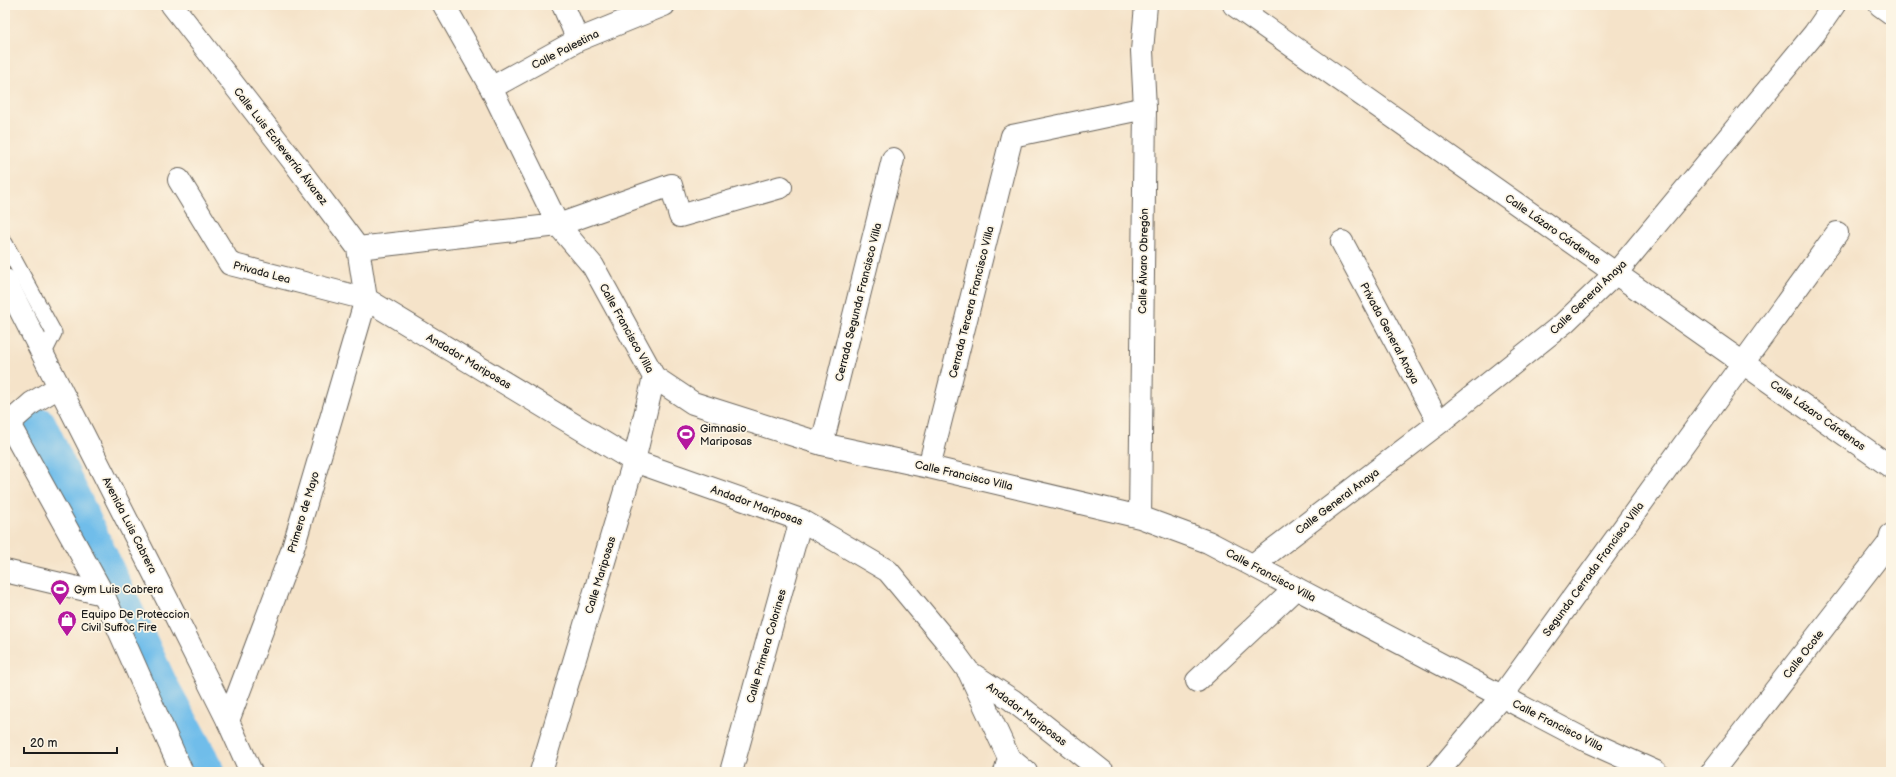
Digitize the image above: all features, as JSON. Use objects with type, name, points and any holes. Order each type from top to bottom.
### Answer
[{"type":"street","name":"Calle Luis Echeverría Álvarez","points":[[172,5],[358,248],[366,299]]},
{"type":"street","name":"Calle Francisco Villa","points":[[444,5],[491,88],[558,225],[593,266],[654,377],[693,403],[822,444],[929,467],[1140,517],[1208,542],[1586,741],[1656,772]]},
{"type":"street","points":[[563,5],[578,40]]},
{"type":"street","name":"Calle Palestina","points":[[491,88],[578,40],[664,5]]},
{"type":"street","name":"Calle Álvaro Obregón","points":[[1140,517],[1145,108],[1142,51],[1146,5]]},
{"type":"street","name":"Calle Lázaro Cárdenas","points":[[1234,5],[1616,272],[1891,467]]},
{"type":"street","name":"Calle General Anaya","points":[[1252,565],[1439,423],[1564,323],[1616,272],[1814,34],[1834,5]]},
{"type":"street","points":[[1880,5],[1891,13]]},
{"type":"street","name":"Cerrada Tercera Francisco Villa","points":[[929,467],[1012,136],[1145,108]]},
{"type":"street","name":"Cerrada Segunda Francisco Villa","points":[[822,444],[893,159]]},
{"type":"street","name":"Privada Lea","points":[[179,180],[230,264],[366,299]]},
{"type":"street","points":[[358,248],[558,225],[672,185],[680,216],[781,187]]},
{"type":"street","points":[[1743,362],[1837,234]]},
{"type":"street","name":"Privada General Anaya","points":[[1342,242],[1439,423]]},
{"type":"street","name":"Avenida Luis Cabrera","points":[[5,280],[228,721],[251,772]]},
{"type":"street","name":"Andador Mariposas","points":[[366,299],[634,461],[802,520],[888,572],[947,642],[969,672],[1012,700],[1103,772]]},
{"type":"street","name":"Primero de Mayo","points":[[228,721],[293,548],[366,299]]},
{"type":"street","name":"Segunda Cerrada Francisco Villa","points":[[1438,772],[1502,696],[1743,362]]},
{"type":"street","name":"Calle Mariposas","points":[[541,772],[634,461],[654,377]]},
{"type":"street","points":[[59,387],[7,420],[103,594],[182,772]]},
{"type":"street","name":"Calle Primera Colorines","points":[[731,772],[802,520]]},
{"type":"street","name":"Calle Ocote","points":[[1712,772],[1890,541]]},
{"type":"street","points":[[5,571],[103,594]]},
{"type":"street","points":[[1197,680],[1296,588]]},
{"type":"street","points":[[969,672],[1007,765],[1026,772]]},
{"type":"lane","points":[[5,243],[54,333],[43,355]]},
{"type":"waterway","points":[[40,424],[161,684],[209,772]]},
{"type":"place","name":"Gimnasio Mariposas","points":[[686,451]]},
{"type":"place","name":"Gym Luis Cabrera","points":[[60,606]]},
{"type":"place","name":"Equipo De Proteccion Civil Suffoc Fire","points":[[67,637]]}]
